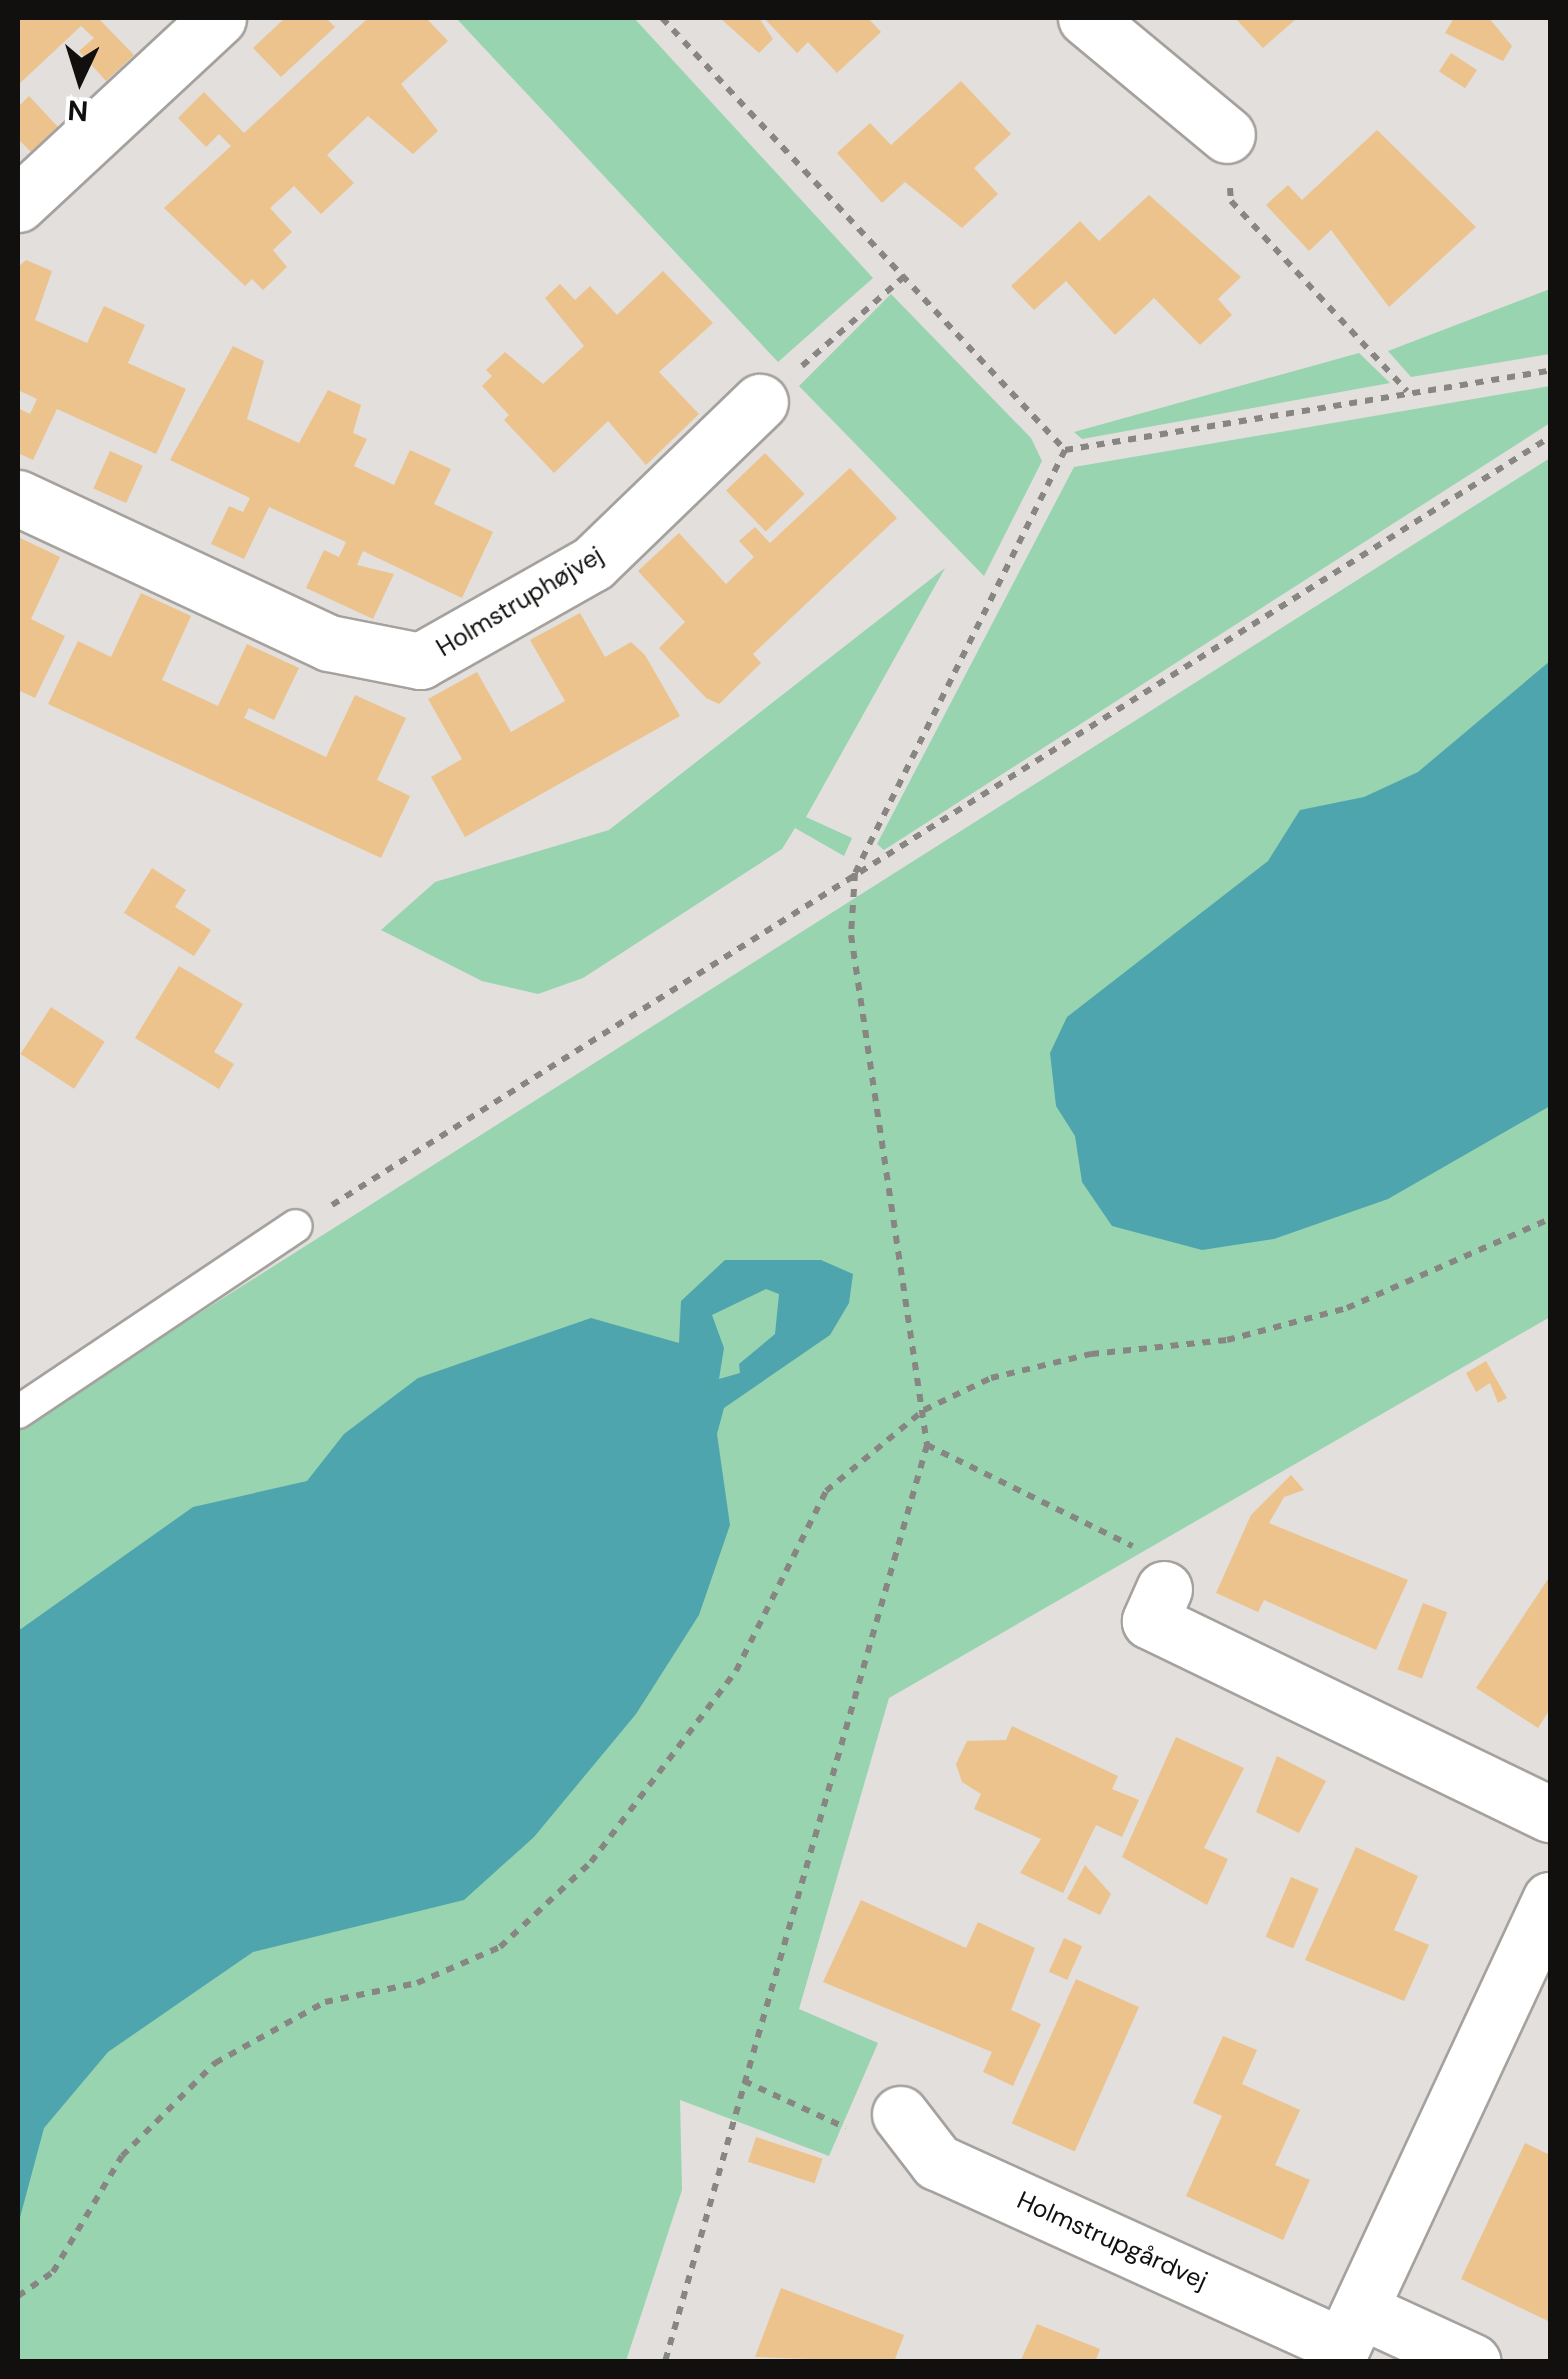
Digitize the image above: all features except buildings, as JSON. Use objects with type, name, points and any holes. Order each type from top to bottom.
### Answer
[{"type":"street","points":[[18,204],[218,18]]},
{"type":"street","points":[[1086,18],[1228,135]]},
{"type":"street","name":"Holmstruphøjvej","points":[[18,498],[329,643],[420,662],[592,564],[760,402]]},
{"type":"street","points":[[1164,1589],[1150,1621],[1550,1814]]},
{"type":"street","points":[[1345,2339],[1550,1900]]},
{"type":"street","name":"Holmstrupgårdvej","points":[[900,2114],[937,2162],[1345,2339],[1473,2362]]},
{"type":"lane","points":[[18,1412],[296,1226]]},
{"type":"path","points":[[662,18],[906,275],[1065,450]]},
{"type":"path","points":[[1228,135],[1230,201],[1408,392]]},
{"type":"path","points":[[760,402],[906,275]]},
{"type":"path","points":[[1065,450],[1550,371]]},
{"type":"path","points":[[296,1226],[1550,437]]},
{"type":"path","points":[[666,2362],[926,1445],[924,1410],[851,935],[854,873],[1065,450]]},
{"type":"path","points":[[18,2296],[53,2272],[122,2156],[216,2063],[325,2002],[417,1984],[500,1947],[592,1862],[736,1671],[826,1490],[924,1410],[1058,1362],[1227,1340],[1346,1308],[1550,1219]]},
{"type":"path","points":[[926,1445],[1148,1554],[1164,1589]]},
{"type":"path","points":[[744,2081],[841,2130],[900,2114]]},
{"type":"green space","points":[[456,18],[634,18],[873,278],[778,362]]},
{"type":"green space","points":[[1550,289],[1550,354],[1411,377],[1388,351]]},
{"type":"green space","points":[[891,294],[1031,438],[1042,461],[984,576],[799,386]]},
{"type":"green space","points":[[1359,353],[1390,383],[1082,439],[1074,432]]},
{"type":"green space","points":[[1550,386],[1550,423],[884,850],[877,844],[1074,467]]},
{"type":"green space","points":[[1550,458],[1550,1317],[889,1698],[799,2009],[878,2043],[829,2156],[680,2100],[682,2190],[626,2361],[18,2362],[18,1428]]},
{"type":"green space","points":[[945,568],[806,817],[852,838],[844,856],[795,828],[782,849],[583,978],[538,994],[482,981],[381,930],[435,882],[609,830]]},
{"type":"water","points":[[1550,661],[1550,1106],[1388,1199],[1274,1239],[1202,1250],[1112,1226],[1082,1182],[1075,1136],[1056,1106],[1050,1053],[1067,1017],[1268,861],[1300,810],[1364,797],[1418,772]]},
{"type":"water","points":[[725,1260],[821,1260],[853,1274],[849,1303],[830,1335],[724,1408],[717,1434],[730,1525],[699,1615],[636,1714],[534,1837],[464,1900],[253,1952],[108,2052],[44,2128],[18,2225],[18,1631],[193,1507],[307,1481],[344,1434],[418,1378],[591,1318],[679,1343],[681,1301]],"holes":[[[766,1289],[779,1294],[775,1334],[739,1364],[740,1373],[719,1379],[724,1348],[712,1315]]]}]
